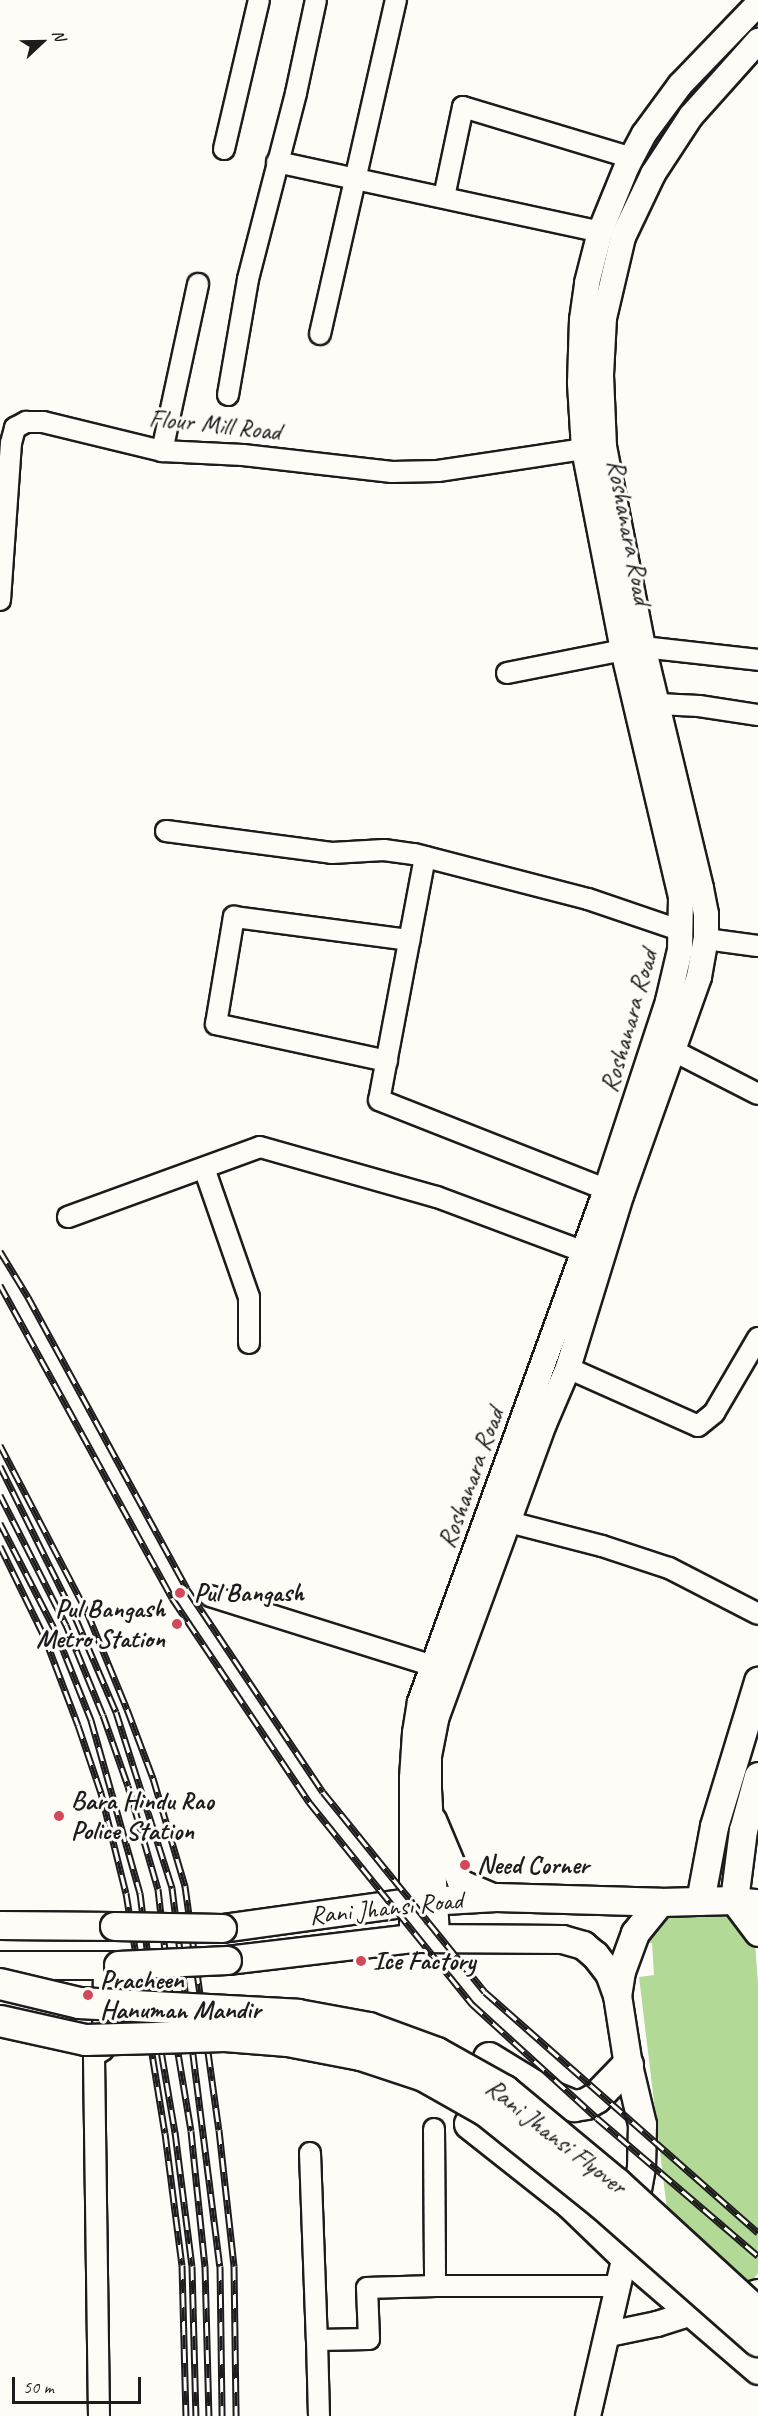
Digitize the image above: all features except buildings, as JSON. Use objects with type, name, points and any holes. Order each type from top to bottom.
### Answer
[{"type":"main road","points":[[700,1901],[714,1826],[758,1681]]},
{"type":"main road","points":[[758,1776],[743,1830],[746,1901],[758,1932]]},
{"type":"main road","name":"Rani Jhansi Road","points":[[0,1925],[222,1928],[422,1901],[496,1897],[660,1902],[746,1901]]},
{"type":"main road","points":[[625,2256],[640,2167],[642,2124],[628,2065],[617,1995],[621,1971],[635,1933],[660,1902]]},
{"type":"main road","name":"Rani Jhansi Road","points":[[0,1965],[111,1966],[227,1960],[424,1937],[562,1939],[583,1945],[605,1966],[617,1995]]},
{"type":"main road","name":"Rani Jhansi Flyover","points":[[0,1984],[79,2003],[298,2015],[369,2028],[437,2053],[505,2091],[617,2184],[758,2313]]},
{"type":"main road","points":[[177,2008],[220,1995],[278,1994],[306,1997],[366,2010],[449,2037],[489,2058],[554,2098],[574,2106],[586,2104],[596,2098],[628,2065]]},
{"type":"main road","name":"Rani Jhansi Flyover","points":[[0,2022],[86,2040],[225,2036],[288,2041],[361,2055],[424,2076],[486,2111],[602,2204],[758,2341]]},
{"type":"main road","points":[[166,2038],[224,2055],[285,2059],[332,2067],[402,2087],[470,2124],[502,2147],[758,2370]]},
{"type":"street","points":[[224,149],[259,0]]},
{"type":"street","points":[[228,395],[248,279],[316,0]]},
{"type":"street","points":[[320,334],[396,0]]},
{"type":"street","name":"Roshanara Road","points":[[424,1937],[415,1732],[420,1702],[584,1252],[614,1193],[674,1051],[699,977],[706,939],[706,914],[701,888],[658,704],[633,648],[584,449],[580,383],[582,320],[587,283],[600,232],[632,158],[662,107],[758,4]]},
{"type":"street","name":"Roshanara Road","points":[[422,1901],[429,1810],[429,1756],[436,1719],[544,1424],[568,1368],[614,1193],[671,992],[682,931],[681,897],[633,648],[604,447],[601,375],[604,318],[612,274],[623,237],[653,174],[692,116],[758,41]]},
{"type":"street","points":[[444,197],[463,107],[632,158]]},
{"type":"street","points":[[277,162],[600,232]]},
{"type":"street","points":[[162,451],[198,284]]},
{"type":"street","name":"Flour Mill Road","points":[[0,600],[15,428],[26,422],[43,422],[162,451],[243,455],[416,473],[584,449]]},
{"type":"street","points":[[507,673],[633,648],[758,660]]},
{"type":"street","points":[[658,704],[699,706],[758,715]]},
{"type":"street","points":[[166,831],[332,853],[384,850],[425,857],[588,899],[682,931]]},
{"type":"street","points":[[425,857],[379,1100],[614,1193]]},
{"type":"street","points":[[387,1061],[216,1024],[234,917],[409,940]]},
{"type":"street","points":[[706,939],[758,946]]},
{"type":"street","points":[[674,1051],[758,1094]]},
{"type":"street","points":[[68,1217],[260,1147],[436,1197],[584,1252]]},
{"type":"street","points":[[204,1168],[249,1297],[249,1343]]},
{"type":"street","points":[[568,1368],[698,1426],[714,1413],[758,1338]]},
{"type":"street","points":[[508,1522],[602,1546],[669,1568],[758,1614]]},
{"type":"street","points":[[210,1596],[433,1666]]},
{"type":"street","points":[[429,1810],[444,1839],[460,1882],[496,1897]]},
{"type":"street","points":[[99,2416],[94,2056],[103,2050],[111,1966]]},
{"type":"street","points":[[434,2129],[435,2286]]},
{"type":"street","points":[[310,2153],[320,2416]]},
{"type":"street","points":[[588,2416],[609,2334],[625,2256]]},
{"type":"street","points":[[317,2340],[369,2338],[367,2288],[619,2286]]},
{"type":"street","points":[[609,2334],[641,2329],[758,2292]]},
{"type":"green space","points":[[690,1906],[736,1915],[755,1943],[758,1983],[758,2273],[753,2280],[735,2289],[671,2243],[639,1977],[654,1975],[652,1943],[637,1944],[660,1917]]},
{"type":"railway","points":[[0,1251],[28,1297],[187,1589],[323,1792],[485,1992],[758,2233]]},
{"type":"railway","points":[[0,1285],[172,1598],[309,1802],[472,2004],[597,2118],[758,2256]]},
{"type":"railway","points":[[0,1445],[87,1612],[153,1778],[185,1886],[219,2130],[234,2266],[236,2416]]},
{"type":"railway","points":[[0,1466],[76,1619],[116,1712],[172,1888],[220,2266],[222,2416]]},
{"type":"railway","points":[[0,1495],[66,1625],[103,1715],[128,1786],[158,1889],[174,2029],[191,2131],[205,2266],[209,2416]]},
{"type":"railway","points":[[0,1523],[56,1632],[91,1720],[140,1893],[192,2266],[196,2416]]},
{"type":"railway","points":[[0,1546],[45,1638],[78,1725],[101,1793],[126,1893],[165,2133],[182,2265],[186,2416]]},
{"type":"place","name":"Pul Bangash","points":[[180,1593]]},
{"type":"place","name":"Pul Bangash Metro Station","points":[[177,1624]]},
{"type":"place","name":"Bara Hindu Rao Police Station","points":[[59,1816]]},
{"type":"place","name":"Need Corner","points":[[465,1865]]},
{"type":"place","name":"Ice Factory","points":[[361,1961]]},
{"type":"place","name":"Pracheen Hanuman Mandir","points":[[88,1995]]}]
